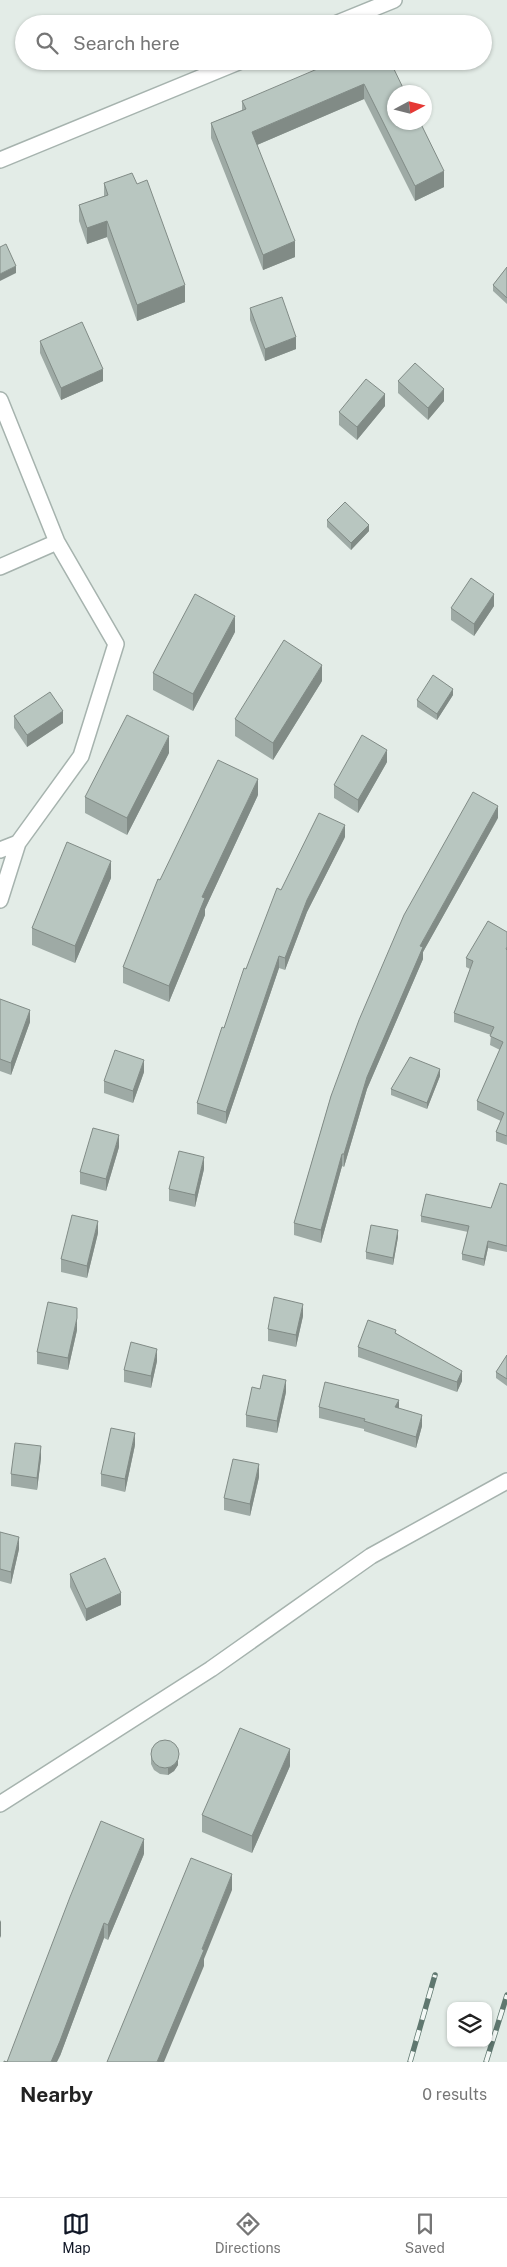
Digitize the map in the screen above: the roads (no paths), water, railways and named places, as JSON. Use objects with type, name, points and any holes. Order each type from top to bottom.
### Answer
[{"type":"street","points":[[357,15],[394,0]]},
{"type":"street","points":[[0,160],[219,70]]},
{"type":"street","points":[[0,400],[57,542],[116,644],[81,756],[18,843],[0,900]]},
{"type":"street","points":[[0,567],[57,542]]},
{"type":"street","points":[[0,850],[18,843]]},
{"type":"street","points":[[0,1804],[211,1669],[371,1556],[507,1481]]},
{"type":"railway","points":[[410,2062],[435,1975]]},
{"type":"railway","points":[[486,2062],[507,1995]]}]
